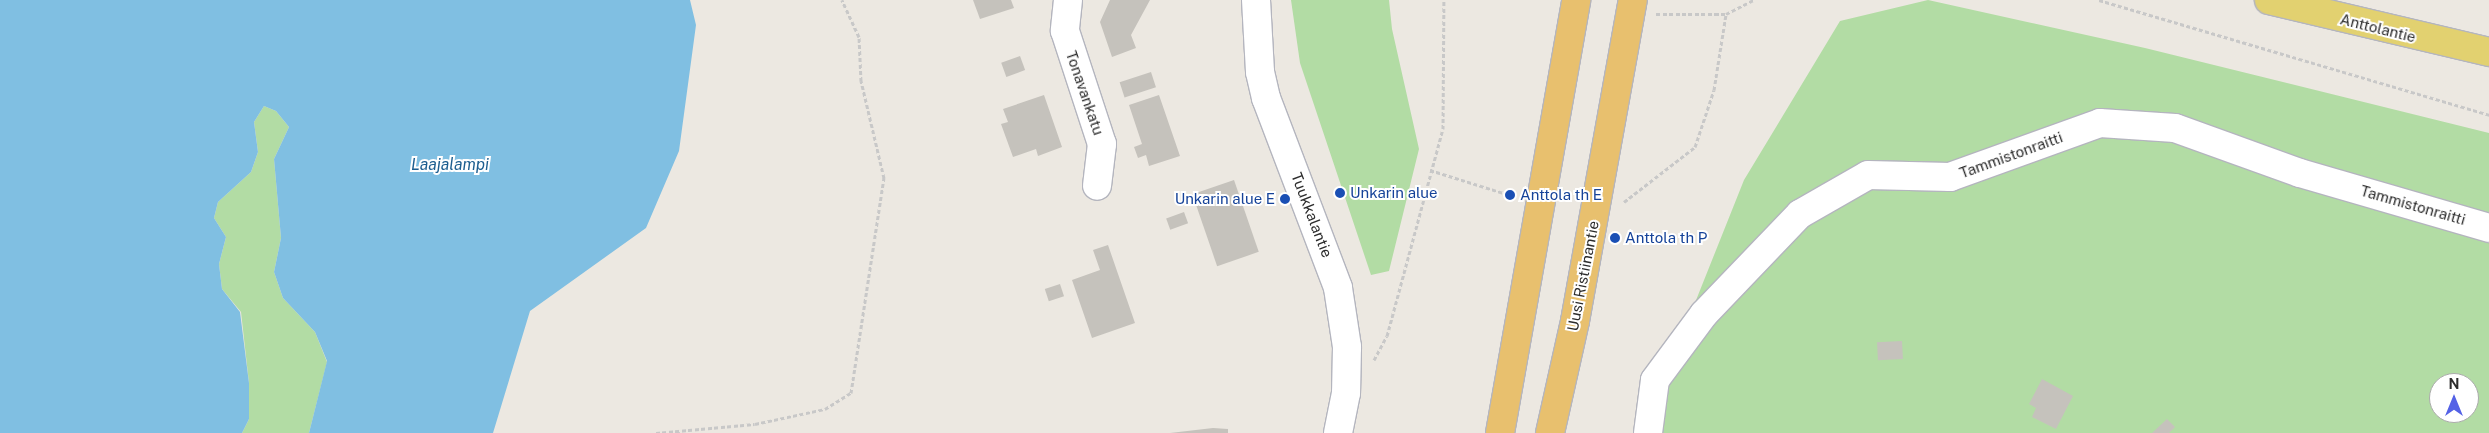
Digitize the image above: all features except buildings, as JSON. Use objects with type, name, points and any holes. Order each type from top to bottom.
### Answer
[{"type":"highway","points":[[1500,433],[1576,0]]},
{"type":"highway","name":"Uusi Ristiinantie","points":[[1550,433],[1644,7]]},
{"type":"main road","name":"Anttolantie","points":[[2269,0],[2489,52]]},
{"type":"street","name":"Tonavankatu","points":[[1068,0],[1065,31],[1102,144],[1097,186]]},
{"type":"street","name":"Tuukkalantie","points":[[1256,0],[1260,72],[1266,98],[1338,288],[1346,348],[1346,393],[1338,433]]},
{"type":"street","name":"Tammistonraitti","points":[[1648,433],[1655,380],[1704,314],[1800,214],[1868,175],[1950,177],[2100,123],[2175,128],[2300,173],[2489,228]]},
{"type":"path","points":[[656,433],[755,424],[825,409],[851,394],[884,178],[861,81],[859,37],[842,0]]},
{"type":"path","points":[[1370,368],[1387,336],[1430,170],[1443,129],[1444,0]]},
{"type":"path","points":[[1644,7],[1726,14],[1754,0]]},
{"type":"path","points":[[2099,0],[2489,115]]},
{"type":"path","points":[[1620,213],[1621,204],[1695,147],[1714,90],[1726,14]]},
{"type":"path","points":[[1430,170],[1510,195]]},
{"type":"green space","points":[[1291,0],[1389,0],[1392,29],[1419,149],[1389,271],[1371,275],[1300,63]]},
{"type":"green space","points":[[1928,0],[2145,48],[2489,133],[2489,433],[1643,433],[1744,180],[1840,21]]},
{"type":"green space","points":[[264,106],[276,111],[289,127],[274,159],[281,238],[274,272],[283,298],[315,332],[327,362],[309,433],[242,433],[249,419],[249,383],[241,312],[222,289],[219,264],[226,237],[214,218],[218,202],[251,172],[258,152],[254,122]]},
{"type":"water","name":"Laajalampi","points":[[0,0],[690,0],[696,25],[679,151],[646,228],[530,311],[493,433],[309,433],[327,361],[315,332],[283,298],[274,272],[281,238],[274,159],[289,127],[276,111],[264,106],[254,122],[258,152],[251,172],[218,202],[214,218],[226,237],[219,264],[222,289],[240,312],[249,383],[249,419],[242,433],[0,433]]},
{"type":"place","name":"Unkarin alue","points":[[1340,193]]},
{"type":"place","name":"Anttola th E","points":[[1510,195]]},
{"type":"place","name":"Unkarin alue E","points":[[1285,199]]},
{"type":"place","name":"Anttola th P","points":[[1615,238]]}]
